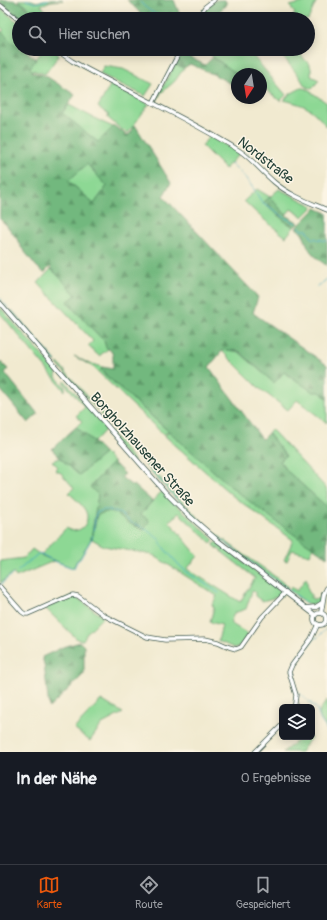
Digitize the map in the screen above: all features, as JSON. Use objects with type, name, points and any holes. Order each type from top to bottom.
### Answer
[{"type":"main road","name":"Borgholzhausener Straße","points":[[0,303],[166,493],[186,513],[217,540],[316,614]]},
{"type":"main road","points":[[321,612],[322,603],[327,588]]},
{"type":"main road","points":[[307,608],[316,607],[322,603]]},
{"type":"main road","points":[[321,612],[326,616],[326,623],[318,624],[314,620],[316,614],[321,612]]},
{"type":"street","points":[[202,12],[205,7],[214,0]]},
{"type":"street","points":[[0,6],[12,15]]},
{"type":"street","name":"Nordstraße","points":[[65,56],[240,152],[250,159],[280,187],[327,210]]},
{"type":"street","points":[[152,103],[178,56]]},
{"type":"street","points":[[0,587],[25,614],[73,595],[78,596],[105,616],[147,637],[165,640],[205,639],[234,649],[241,647],[262,617],[286,592]]},
{"type":"street","points":[[295,704],[296,695],[290,676],[290,670],[292,665],[312,639],[318,624]]},
{"type":"street","points":[[255,752],[279,728]]},
{"type":"green space","points":[[0,0],[11,0],[22,3],[31,12],[12,13],[0,3]]},
{"type":"green space","points":[[18,0],[31,0],[37,2],[44,0],[63,0],[51,1],[41,5],[46,12],[32,12],[27,6]]},
{"type":"green space","points":[[127,0],[174,0],[179,12],[139,12]]},
{"type":"green space","points":[[217,0],[225,0],[227,4],[218,12],[203,12]]},
{"type":"green space","points":[[305,0],[317,0],[312,12],[294,12],[290,6],[305,2]]},
{"type":"green space","points":[[0,8],[12,17],[12,42],[2,32],[4,30],[0,27]]},
{"type":"green space","points":[[0,30],[12,42],[12,56],[32,56],[36,59],[30,68],[32,72],[46,76],[75,95],[62,113],[98,142],[114,126],[127,135],[130,134],[135,125],[171,183],[163,196],[258,297],[253,313],[327,365],[327,399],[320,392],[313,392],[284,372],[274,383],[239,351],[222,351],[209,367],[262,439],[268,433],[286,456],[280,461],[288,472],[327,507],[327,557],[237,492],[101,371],[102,367],[113,369],[113,355],[106,347],[104,341],[67,302],[76,295],[50,267],[44,273],[36,266],[7,226],[0,219]],"holes":[[[87,164],[107,186],[94,204],[68,181]]]},
{"type":"green space","points":[[38,56],[58,56],[45,74],[29,68]]},
{"type":"green space","points":[[179,56],[187,56],[205,65],[213,57],[231,70],[231,84],[190,64],[184,68],[175,64]]},
{"type":"green space","points":[[212,56],[253,56],[263,68],[231,68],[231,70]]},
{"type":"green space","points":[[282,56],[301,56],[310,67],[311,76],[319,80],[312,89],[305,86],[299,76]]},
{"type":"green space","points":[[175,64],[184,68],[175,81],[161,93],[156,102],[156,100]]},
{"type":"green space","points":[[104,66],[123,69],[153,84],[145,96],[100,74]]},
{"type":"green space","points":[[267,73],[286,95],[280,101],[267,90]]},
{"type":"green space","points":[[111,84],[149,104],[128,133],[107,117],[109,115],[98,107]]},
{"type":"green space","points":[[301,88],[311,91],[327,103],[327,127],[313,112],[304,106],[284,100],[290,94]]},
{"type":"green space","points":[[69,105],[113,127],[99,143],[62,113]]},
{"type":"green space","points":[[209,136],[240,153],[225,169],[202,146]]},
{"type":"green space","points":[[87,164],[107,186],[94,204],[68,181]]},
{"type":"green space","points":[[257,189],[270,197],[263,203],[294,227],[286,237],[244,201]]},
{"type":"green space","points":[[279,189],[313,206],[303,217],[291,209],[286,215],[270,197]]},
{"type":"green space","points":[[270,197],[286,215],[299,223],[294,227],[263,203]]},
{"type":"green space","points":[[316,208],[327,213],[327,266],[312,253],[304,236],[296,228]]},
{"type":"green space","points":[[51,269],[77,295],[67,302],[104,341],[108,349],[99,356],[88,346],[93,341],[38,283]]},
{"type":"green space","points":[[0,307],[57,372],[56,377],[65,387],[65,391],[0,313]]},
{"type":"green space","points":[[12,310],[56,361],[55,362],[11,312]]},
{"type":"green space","points":[[227,350],[239,352],[274,383],[284,372],[288,376],[320,392],[327,399],[327,423],[297,400],[288,410],[259,388],[222,351]]},
{"type":"green space","points":[[74,356],[102,367],[101,371],[168,431],[164,435],[93,367]]},
{"type":"green space","points":[[0,361],[8,369],[5,373],[38,414],[28,423],[0,389]]},
{"type":"green space","points":[[58,363],[143,459],[141,460],[57,364]]},
{"type":"green space","points":[[65,381],[106,428],[94,442],[76,427],[82,421],[76,416],[85,407],[64,383]]},
{"type":"green space","points":[[76,427],[105,453],[79,475],[52,449]]},
{"type":"green space","points":[[271,429],[327,489],[327,507],[288,472],[280,461],[286,456],[268,433]]},
{"type":"green space","points":[[109,431],[134,460],[133,463],[106,434]]},
{"type":"green space","points":[[169,431],[237,492],[313,547],[310,555],[292,550],[287,561],[284,560],[293,540],[234,497],[165,436]]},
{"type":"green space","points":[[105,453],[113,462],[90,487],[98,495],[91,539],[80,558],[77,560],[73,568],[41,555],[66,528],[74,531],[78,530],[85,525],[87,521],[85,509],[69,493],[74,488],[61,473],[55,470],[58,467],[52,461],[60,458],[79,475]]},
{"type":"green space","points":[[113,462],[125,474],[121,477],[131,485],[134,485],[152,501],[141,514],[149,521],[144,530],[129,523],[114,513],[103,513],[97,515],[91,539],[98,495],[90,487]]},
{"type":"green space","points":[[146,462],[181,500],[209,527],[227,543],[280,580],[288,587],[287,589],[219,538],[188,512],[144,464]]},
{"type":"green space","points":[[162,491],[214,540],[211,543],[179,513],[169,521],[198,556],[187,569],[240,602],[255,578],[213,545],[217,542],[283,593],[281,596],[262,601],[255,596],[255,592],[252,591],[246,609],[234,613],[230,623],[248,634],[240,646],[234,648],[218,641],[222,625],[210,622],[214,607],[212,605],[217,596],[153,555],[104,546],[92,539],[97,515],[105,512],[120,515],[126,521],[144,530],[141,514]]},
{"type":"green space","points":[[32,549],[42,556],[54,561],[16,577],[13,573],[0,583],[0,561],[24,558]]},
{"type":"green space","points":[[306,578],[311,598],[315,600],[319,598],[321,594],[322,595],[316,605],[304,602],[289,590],[291,587],[297,591]]},
{"type":"green space","points":[[71,596],[77,597],[103,617],[87,633],[83,640],[78,640],[45,608]]},
{"type":"green space","points":[[80,642],[84,646],[84,674],[49,708],[42,657],[63,647]]},
{"type":"green space","points":[[101,700],[123,713],[102,724],[90,741],[74,729]]},
{"type":"green space","points":[[327,700],[327,728],[320,718],[319,712]]},
{"type":"green space","points":[[298,740],[309,740],[301,752],[283,752]]},
{"type":"waterway","points":[[26,0],[35,3],[48,0]]},
{"type":"waterway","points":[[139,0],[147,9],[152,12]]},
{"type":"waterway","points":[[245,152],[274,180]]},
{"type":"waterway","points":[[231,163],[237,169]]},
{"type":"waterway","points":[[240,172],[263,204],[296,223]]},
{"type":"waterway","points":[[284,188],[315,203]]},
{"type":"waterway","points":[[299,226],[302,230],[307,230],[312,238],[327,241]]},
{"type":"waterway","points":[[317,286],[327,279]]},
{"type":"waterway","points":[[0,298],[9,309]]},
{"type":"waterway","points":[[12,311],[55,361]]},
{"type":"waterway","points":[[145,463],[202,524],[246,559],[307,603]]},
{"type":"waterway","points":[[18,571],[39,553],[54,561],[74,568],[92,538],[96,513],[103,510],[110,510],[119,513],[132,523],[141,526],[159,539],[163,547],[180,566],[219,593]]},
{"type":"waterway","points":[[0,585],[13,574]]},
{"type":"waterway","points":[[293,666],[315,637],[317,638],[326,629],[327,630]]},
{"type":"waterway","points":[[297,691],[317,709],[320,720],[327,730]]}]
